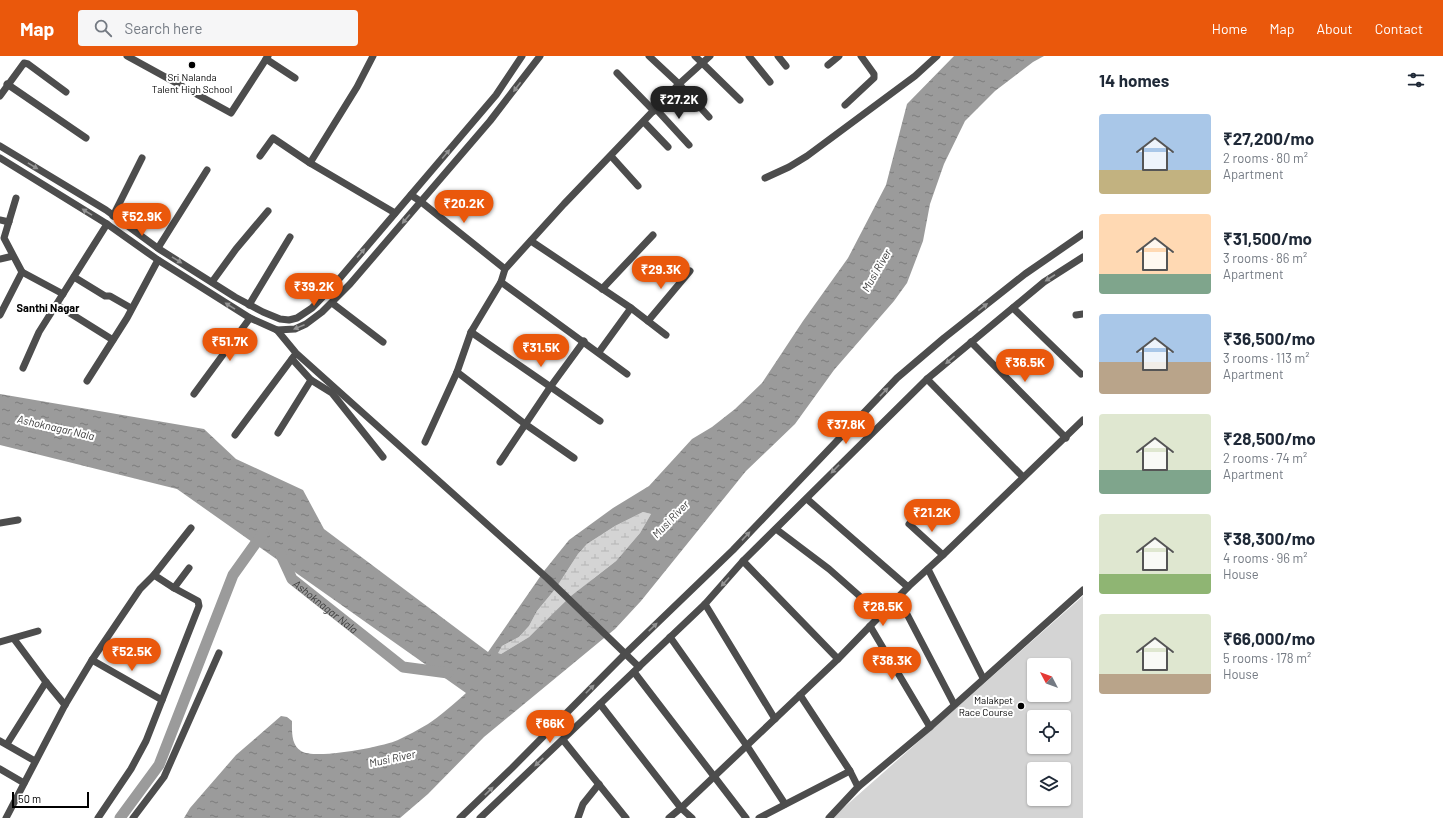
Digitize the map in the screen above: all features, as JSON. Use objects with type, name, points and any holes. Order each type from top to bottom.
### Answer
[{"type":"street","points":[[127,56],[231,113],[267,58],[295,78]]},
{"type":"street","points":[[310,163],[357,87],[373,56]]},
{"type":"street","points":[[0,146],[113,216],[158,248],[249,305],[276,317],[289,320],[297,318],[312,308],[334,285],[496,95],[522,56]]},
{"type":"street","points":[[0,158],[107,224],[158,260],[250,318],[277,330],[290,330],[301,327],[322,312],[350,284],[490,121],[540,56]]},
{"type":"street","points":[[649,56],[679,84],[709,117]]},
{"type":"street","points":[[695,56],[740,100]]},
{"type":"street","points":[[425,442],[458,372],[471,332],[501,282],[506,269],[564,204],[679,84],[710,56]]},
{"type":"street","points":[[749,56],[770,82]]},
{"type":"street","points":[[778,56],[786,66]]},
{"type":"street","points":[[828,65],[839,56]]},
{"type":"street","points":[[845,105],[874,78],[874,74],[861,56]]},
{"type":"street","points":[[765,178],[807,156],[915,76],[937,56]]},
{"type":"street","points":[[0,96],[7,84],[24,63],[28,64],[66,92]]},
{"type":"street","points":[[617,73],[689,145]]},
{"type":"street","points":[[7,84],[86,138]]},
{"type":"street","points":[[644,122],[668,147]]},
{"type":"street","points":[[260,156],[273,138],[310,163],[395,213]]},
{"type":"street","points":[[611,156],[638,186]]},
{"type":"street","points":[[113,216],[142,158]]},
{"type":"street","points":[[158,248],[207,170]]},
{"type":"street","points":[[410,195],[420,201],[506,269]]},
{"type":"street","points":[[16,198],[4,238],[22,272],[63,294]]},
{"type":"street","points":[[212,282],[236,249],[268,211]]},
{"type":"street","points":[[0,220],[9,222]]},
{"type":"street","points":[[23,368],[40,332],[107,224]]},
{"type":"street","points":[[460,818],[625,654],[733,550],[897,378],[1018,279],[1083,234]]},
{"type":"street","points":[[602,289],[653,235]]},
{"type":"street","points":[[249,305],[290,237]]},
{"type":"street","points":[[531,241],[631,308],[666,335]]},
{"type":"street","points":[[0,259],[14,256]]},
{"type":"street","points":[[480,818],[705,604],[743,561],[927,379],[1044,282],[1083,257]]},
{"type":"street","points":[[87,381],[127,318],[158,260]]},
{"type":"street","points":[[648,321],[690,271]]},
{"type":"street","points":[[0,315],[22,272]]},
{"type":"street","points":[[74,277],[105,296],[110,296],[131,308]]},
{"type":"street","points":[[501,282],[584,341],[627,374]]},
{"type":"street","points":[[332,303],[383,342]]},
{"type":"street","points":[[57,305],[113,340]]},
{"type":"street","points":[[599,352],[631,308]]},
{"type":"street","points":[[1013,308],[1081,374]]},
{"type":"street","points":[[276,317],[277,330],[311,380],[332,393],[383,457]]},
{"type":"street","points":[[194,394],[250,318]]},
{"type":"street","points":[[471,332],[600,421]]},
{"type":"street","points":[[500,462],[551,386],[584,341]]},
{"type":"street","points":[[971,342],[1066,438]]},
{"type":"street","points":[[294,356],[547,578],[625,654],[746,818]]},
{"type":"street","points":[[235,435],[294,356]]},
{"type":"street","points":[[458,372],[525,424],[574,458]]},
{"type":"street","points":[[927,379],[1023,477]]},
{"type":"street","points":[[278,433],[311,380]]},
{"type":"street","points":[[669,818],[838,659],[908,587],[1066,438],[1083,420]]},
{"type":"street","points":[[807,499],[908,587]]},
{"type":"street","points":[[0,523],[18,520]]},
{"type":"street","points":[[909,524],[943,555]]},
{"type":"street","points":[[6,818],[65,705],[92,660],[140,589],[154,575],[191,528]]},
{"type":"street","points":[[776,529],[829,569],[881,615]]},
{"type":"street","points":[[743,561],[838,659]]},
{"type":"street","points":[[174,588],[189,568]]},
{"type":"street","points":[[928,569],[983,678]]},
{"type":"street","points":[[98,818],[138,758],[185,645],[199,606],[198,601],[154,575]]},
{"type":"street","points":[[829,818],[858,787],[930,727],[1083,590]]},
{"type":"street","points":[[898,597],[954,704]]},
{"type":"street","points":[[705,604],[775,719]]},
{"type":"street","points":[[870,626],[930,727]]},
{"type":"street","points":[[0,642],[38,631]]},
{"type":"street","points":[[670,637],[747,746],[785,804]]},
{"type":"street","points":[[14,638],[65,705]]},
{"type":"street","points":[[133,818],[164,777],[219,653]]},
{"type":"street","points":[[92,660],[162,700]]},
{"type":"street","points":[[8,744],[46,682]]},
{"type":"street","points":[[800,694],[850,771],[858,787]]},
{"type":"street","points":[[600,704],[681,808],[692,818]]},
{"type":"street","points":[[563,740],[626,818]]},
{"type":"street","points":[[0,741],[8,744],[35,761]]},
{"type":"street","points":[[0,769],[24,783]]},
{"type":"street","points":[[760,818],[850,771]]},
{"type":"street","points":[[578,818],[583,804],[599,784]]},
{"type":"street","points":[[469,810],[476,818]]},
{"type":"green space","points":[[643,512],[651,514],[640,533],[616,561],[594,578],[529,637],[501,654],[497,653],[502,646],[519,637],[529,626],[537,611],[556,588],[578,554],[587,544],[615,526]]},
{"type":"green space","name":"Malakpet Race Course","points":[[1083,596],[1083,818],[832,818]]},
{"type":"water","name":"Musi River","points":[[954,56],[1044,56],[1033,62],[995,91],[965,121],[944,164],[930,204],[923,241],[907,283],[894,301],[834,370],[795,424],[746,471],[641,601],[615,629],[484,737],[428,794],[400,818],[184,818],[190,808],[236,755],[281,716],[287,717],[292,721],[294,742],[301,751],[320,754],[349,752],[398,740],[432,721],[466,693],[177,489],[0,445],[0,394],[204,429],[236,459],[303,490],[324,529],[488,652],[544,571],[569,540],[613,508],[649,486],[692,439],[712,427],[735,409],[762,383],[803,321],[848,258],[886,185],[907,104]],"holes":[[[643,512],[651,514],[640,533],[616,561],[571,596],[529,637],[501,654],[498,653],[502,646],[519,637],[529,626],[537,611],[556,588],[578,554],[587,544],[615,526]]]},
{"type":"waterway","points":[[120,818],[159,765],[233,575],[263,533]]},
{"type":"waterway","name":"Ashoknagar Nala","points":[[280,553],[292,579],[403,667],[448,673]]},
{"type":"place","name":"Sri Nalanda Talent High School","points":[[192,65]]},
{"type":"place","name":"Malakpet Race Course","points":[[1021,706]]},
{"type":"district","name":"Santhi Nagar","points":[[48,307]]}]
